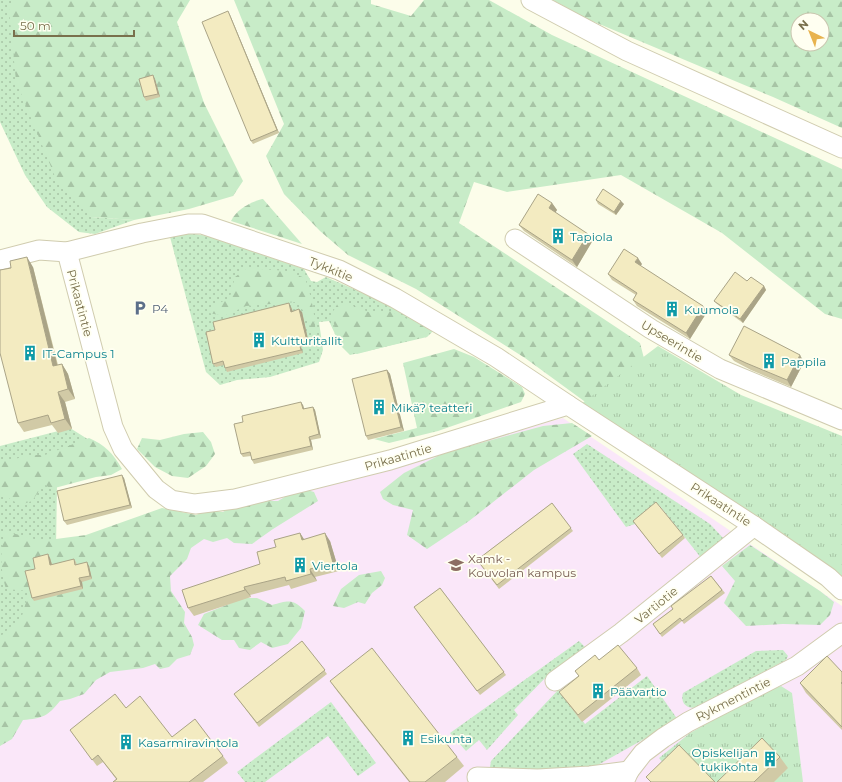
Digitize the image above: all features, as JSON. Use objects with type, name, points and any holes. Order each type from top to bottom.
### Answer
[{"type":"street","points":[[531,0],[627,51],[842,148]]},
{"type":"street","name":"Tykkitie","points":[[0,260],[39,250],[67,252],[142,233],[188,224],[202,224],[339,270],[394,298],[496,357],[568,405]]},
{"type":"street","name":"Upseerintie","points":[[515,239],[651,329],[720,369],[842,420]]},
{"type":"street","name":"Prikaatintie","points":[[67,252],[113,427],[123,449],[156,489],[171,500],[195,504],[235,499],[390,460],[568,405],[754,526],[828,577],[842,590]]},
{"type":"street","name":"Vartiotie","points":[[555,681],[621,633],[754,526]]},
{"type":"street","name":"Rykmentintie","points":[[626,777],[643,753],[663,738],[688,722],[797,666],[842,633]]},
{"type":"street","points":[[477,777],[538,779],[590,776],[626,777]]},
{"type":"shaded area","name":"Xamk - Kouvolan kampus","points":[[563,418],[842,606],[842,782],[0,782],[0,679],[178,524]]},
{"type":"green space","points":[[0,0],[19,0],[91,217],[134,220],[95,234],[79,232],[47,207],[25,175],[0,122]]},
{"type":"green space","points":[[12,0],[190,0],[177,22],[204,103],[243,181],[233,196],[189,209],[134,220],[91,217],[58,184],[16,81],[9,10]]},
{"type":"green space","points":[[234,0],[371,0],[371,4],[411,16],[424,0],[489,0],[552,35],[842,169],[842,319],[825,314],[722,233],[621,175],[507,192],[474,182],[459,223],[640,343],[647,370],[610,420],[525,358],[416,289],[348,255],[320,231],[284,194],[266,156],[284,124]]},
{"type":"green space","points":[[553,0],[842,0],[842,128],[773,97],[585,18]]},
{"type":"green space","points":[[262,199],[302,244],[231,221],[244,207]]},
{"type":"green space","points":[[188,233],[208,236],[304,269],[311,281],[317,282],[326,277],[395,308],[434,330],[427,337],[350,355],[340,345],[329,321],[319,322],[323,350],[319,362],[270,377],[237,380],[220,385],[206,372],[170,237]]},
{"type":"green space","points":[[247,268],[287,271],[305,278],[313,309],[316,341],[304,312],[297,302],[246,306],[224,316],[209,313],[215,306],[230,297],[235,277]]},
{"type":"green space","points":[[338,303],[349,304],[371,313],[390,311],[429,329],[425,335],[415,339],[357,354],[347,351],[340,342],[331,315]]},
{"type":"green space","points":[[658,346],[741,395],[842,436],[842,578],[581,404]]},
{"type":"green space","points":[[454,349],[474,357],[522,387],[525,394],[521,402],[438,431],[389,443],[374,439],[417,428],[403,363]]},
{"type":"green space","points":[[572,423],[592,436],[534,470],[469,521],[427,549],[407,535],[413,510],[393,505],[383,499],[380,492],[404,473],[444,453],[543,426]]},
{"type":"green space","points":[[70,428],[105,450],[57,485],[56,548],[41,604],[0,645],[0,446]]},
{"type":"green space","points":[[203,432],[211,442],[215,454],[206,466],[188,478],[172,476],[155,467],[137,449],[142,438],[160,440],[184,434]]},
{"type":"green space","points":[[89,438],[108,450],[122,469],[111,475],[96,477],[51,489],[44,484],[32,501],[20,505],[7,497],[0,497],[0,460],[8,461],[29,455],[45,455]]},
{"type":"green space","points":[[587,444],[710,524],[725,540],[702,559],[659,505],[635,524],[626,527],[573,454]]},
{"type":"green space","points":[[307,490],[314,492],[318,501],[252,544],[234,543],[227,538],[213,542],[204,539],[191,548],[187,559],[170,576],[171,591],[185,612],[184,623],[192,637],[194,645],[190,655],[177,659],[169,667],[160,669],[155,664],[143,668],[110,672],[96,680],[84,694],[60,701],[48,714],[23,720],[12,739],[0,746],[0,637],[22,616],[29,591],[6,589],[1,560],[5,531],[41,541],[86,535],[162,508],[196,515],[209,510],[223,512],[234,505],[248,506],[260,501],[278,501],[288,495]]},
{"type":"green space","points":[[750,545],[820,591],[834,602],[830,615],[820,625],[783,624],[746,626],[724,603],[735,581],[722,566]]},
{"type":"green space","points":[[381,571],[385,578],[382,585],[372,593],[365,604],[358,602],[344,608],[333,606],[341,589],[359,575]]},
{"type":"green space","points":[[244,598],[257,598],[272,605],[286,602],[293,602],[297,604],[305,611],[301,628],[288,644],[272,648],[261,642],[250,650],[239,648],[234,640],[222,640],[198,625],[204,614]]},
{"type":"green space","points":[[579,641],[585,647],[551,672],[514,710],[518,715],[487,750],[479,740],[466,751],[450,733]]},
{"type":"green space","points":[[783,650],[788,656],[786,660],[697,707],[687,707],[683,703],[683,693],[756,651]]},
{"type":"green space","points":[[647,676],[678,720],[589,770],[494,771],[490,767],[491,761],[559,689],[585,724]]},
{"type":"green space","points":[[781,686],[792,693],[803,782],[658,782],[670,771],[659,758],[690,733],[756,696]]},
{"type":"green space","points":[[331,702],[376,763],[358,776],[328,736],[265,782],[245,782],[237,772]]},
{"type":"building","points":[[228,11],[277,130],[251,141],[202,22]]},
{"type":"building","points":[[153,75],[158,94],[144,97],[139,79]]},
{"type":"building","points":[[603,189],[621,201],[614,212],[596,200]]},
{"type":"building","name":"Tapiola","points":[[538,194],[552,203],[549,208],[588,234],[572,260],[519,225]]},
{"type":"building","points":[[624,249],[638,258],[635,262],[703,306],[686,333],[633,300],[637,293],[608,274]]},
{"type":"building","name":"IT-Campus 1","points":[[27,257],[53,366],[62,364],[68,389],[58,392],[65,419],[51,423],[48,415],[18,423],[0,353],[0,270],[11,268],[10,261]]},
{"type":"building","points":[[735,272],[747,281],[751,277],[764,286],[740,319],[714,301]]},
{"type":"building","name":"Kultturitallit","points":[[289,303],[291,312],[299,309],[307,341],[299,343],[301,350],[225,368],[223,361],[213,364],[206,332],[215,330],[213,322]]},
{"type":"building","name":"Pappila","points":[[744,326],[800,355],[787,380],[729,355]]},
{"type":"building","name":"Mikä? teatteri","points":[[387,370],[401,427],[366,436],[352,379]]},
{"type":"building","points":[[301,402],[303,409],[313,407],[319,434],[309,437],[311,446],[252,460],[250,452],[241,454],[234,424],[243,422],[242,416]]},
{"type":"building","points":[[122,475],[130,505],[64,521],[57,491]]},
{"type":"building","points":[[656,502],[683,535],[659,554],[633,521]]},
{"type":"building","points":[[552,503],[571,528],[497,585],[477,560]]},
{"type":"building","points":[[300,533],[302,540],[325,533],[333,563],[310,569],[311,574],[286,581],[285,577],[244,587],[245,590],[188,608],[182,590],[260,564],[257,552],[276,547],[274,540]]},
{"type":"building","points":[[48,554],[50,565],[74,559],[75,565],[87,562],[90,576],[79,578],[81,586],[32,598],[25,571],[35,569],[33,558]]},
{"type":"building","points":[[711,576],[722,590],[682,621],[680,618],[660,634],[653,624],[673,609],[671,606]]},
{"type":"building","points":[[440,588],[504,672],[477,691],[414,607]]},
{"type":"building","points":[[302,641],[325,670],[257,723],[234,694]]},
{"type":"building","name":"Päävartio","points":[[618,645],[637,668],[578,715],[559,692],[579,676],[575,671],[595,655],[599,660]]},
{"type":"building","name":"Esikunta","points":[[372,648],[457,757],[425,782],[410,782],[330,681]]},
{"type":"building","points":[[827,656],[842,672],[842,727],[800,683]]},
{"type":"building","name":"Kasarmiravintola","points":[[115,694],[126,708],[140,696],[172,737],[195,719],[223,756],[189,782],[113,782],[117,779],[98,755],[92,760],[70,730]]},
{"type":"building","points":[[762,738],[780,757],[754,782],[717,782]]},
{"type":"building","points":[[679,745],[715,782],[651,782],[646,777]]},
{"type":"place","name":"Tapiola","points":[[558,236]]},
{"type":"place","name":"P4","points":[[140,308]]},
{"type":"place","name":"Kuumola","points":[[672,309]]},
{"type":"place","name":"Kultturitallit","points":[[259,340]]},
{"type":"place","name":"IT-Campus 1","points":[[30,353]]},
{"type":"place","name":"Pappila","points":[[769,361]]},
{"type":"place","name":"Mikä? teatteri","points":[[379,407]]},
{"type":"place","name":"Viertola","points":[[300,565]]},
{"type":"place","name":"Xamk - Kouvolan kampus","points":[[456,565]]},
{"type":"place","name":"Päävartio","points":[[598,691]]},
{"type":"place","name":"Esikunta","points":[[408,738]]},
{"type":"place","name":"Kasarmiravintola","points":[[126,742]]},
{"type":"place","name":"Opiskelijan tukikohta","points":[[770,759]]}]
